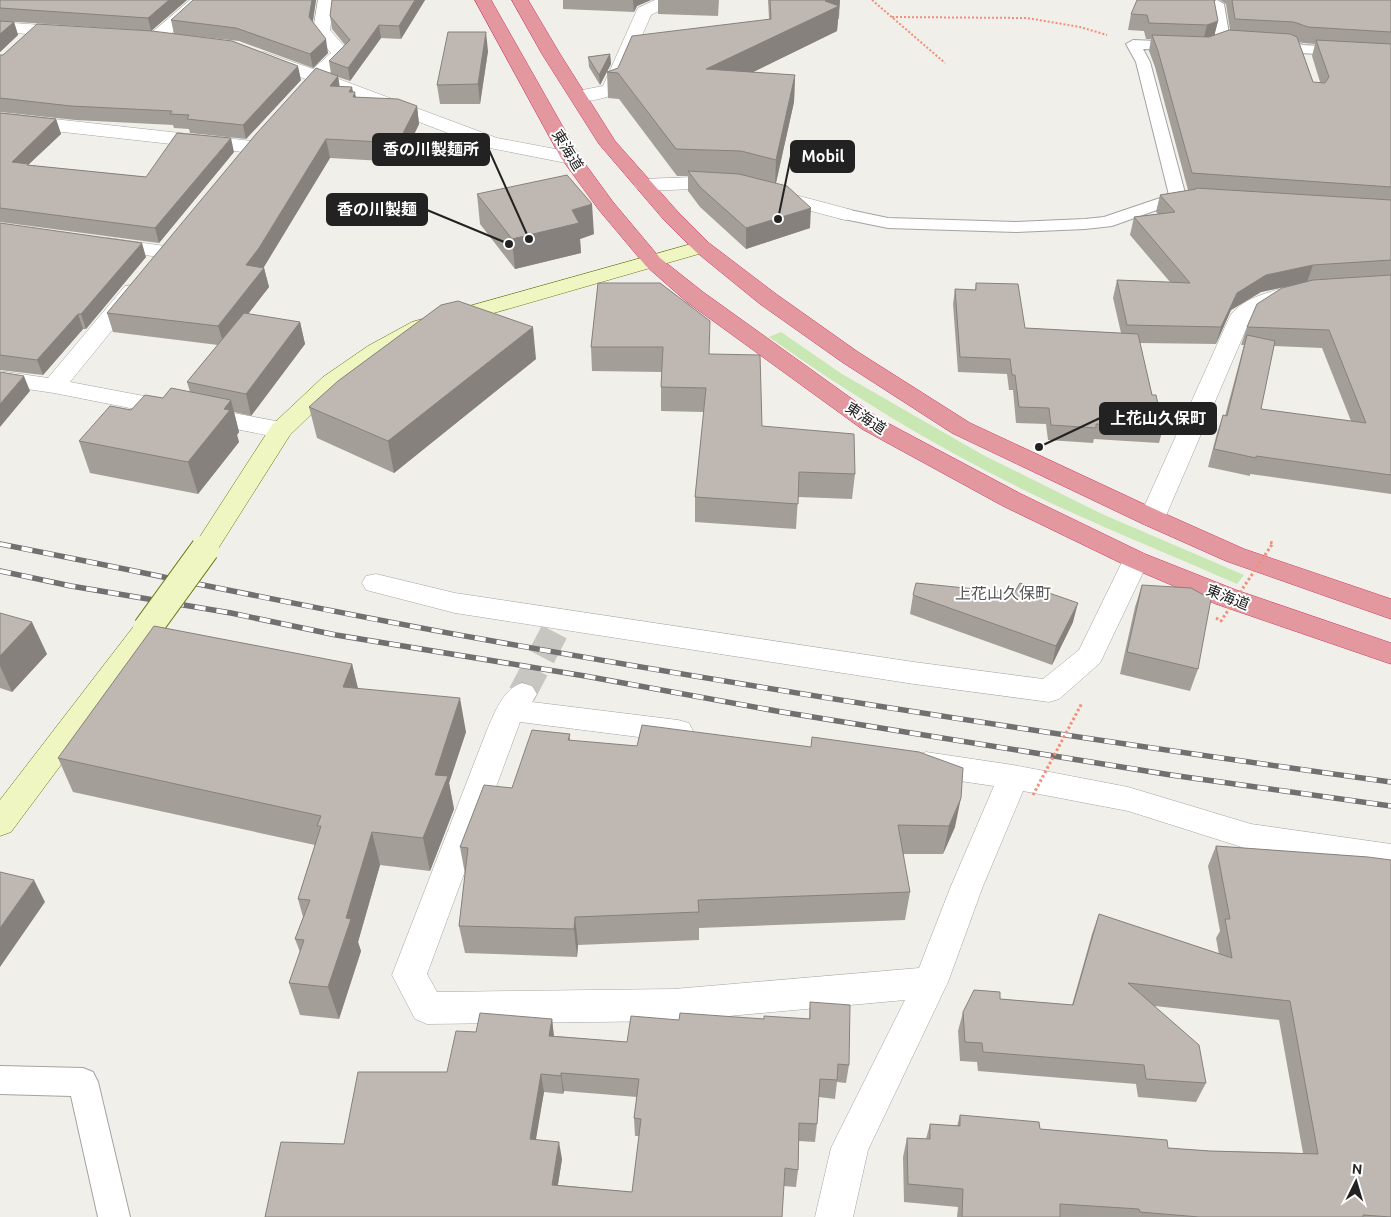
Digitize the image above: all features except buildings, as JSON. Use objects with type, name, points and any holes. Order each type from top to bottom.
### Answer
[{"type":"highway","name":"東海道","points":[[483,0],[571,158],[606,206],[652,262],[695,297],[871,424],[1012,500],[1136,560],[1226,597],[1391,654]]},
{"type":"highway","points":[[520,0],[608,144],[644,185],[702,247],[768,299],[850,357],[961,428],[1152,518],[1235,555],[1391,609]]},
{"type":"street","points":[[156,38],[200,0]]},
{"type":"street","points":[[309,84],[341,53],[321,31],[326,0]]},
{"type":"street","points":[[578,96],[603,93],[612,89],[644,12],[668,0]]},
{"type":"street","points":[[0,27],[87,34]]},
{"type":"street","points":[[22,43],[37,30]]},
{"type":"street","points":[[136,37],[175,40]]},
{"type":"street","points":[[247,51],[309,84],[492,143],[571,158]]},
{"type":"street","points":[[0,119],[252,147]]},
{"type":"street","points":[[644,185],[694,183],[745,187],[845,214]]},
{"type":"street","points":[[54,386],[160,257],[87,241]]},
{"type":"street","points":[[0,823],[205,549],[281,430],[331,382],[376,351],[420,327],[702,247]]},
{"type":"street","points":[[1152,518],[1241,316],[1269,300],[1307,290]]},
{"type":"street","points":[[0,378],[54,386],[281,430]]},
{"type":"street","points":[[376,583],[455,603],[914,673],[1049,691],[1090,656],[1136,560]]},
{"type":"street","points":[[704,734],[516,702],[410,975],[427,1008],[674,1005],[931,982]]},
{"type":"street","points":[[902,760],[1023,786],[1128,799],[1251,837],[1391,857]]},
{"type":"street","points":[[834,1217],[850,1148],[931,982],[967,886],[1023,786]]},
{"type":"lane","points":[[1217,4],[1222,42]]},
{"type":"lane","points":[[1261,42],[1289,44],[1300,49],[1391,54]]},
{"type":"lane","points":[[1133,44],[1196,47]]},
{"type":"lane","points":[[1133,44],[1143,62],[1178,197]]},
{"type":"lane","points":[[1300,49],[1306,67]]},
{"type":"lane","points":[[845,214],[888,223],[1016,227],[1106,222],[1178,197],[1208,199]]},
{"type":"lane","points":[[0,1080],[83,1082],[114,1217]]},
{"type":"path","points":[[872,0],[945,63]]},
{"type":"path","points":[[892,17],[1028,18],[1080,27],[1133,44]]},
{"type":"path","points":[[1216,618],[1222,621],[1273,544],[1269,542]]},
{"type":"path","points":[[1023,786],[1082,703]]},
{"type":"green space","points":[[781,332],[842,374],[983,455],[1102,514],[1244,575],[1237,584],[1078,516],[959,457],[862,400],[769,337]]},
{"type":"tunnel","points":[[522,694],[561,619]]},
{"type":"railway","points":[[0,544],[365,617],[600,660],[938,716],[1391,782]]},
{"type":"railway","points":[[0,571],[71,586],[231,613],[336,635],[585,676],[782,712],[1171,775],[1391,806]]},
{"type":"place","name":"Mobil","points":[[778,219]]},
{"type":"place","name":"香の川製麺所","points":[[529,239]]},
{"type":"place","name":"香の川製麺","points":[[509,244]]},
{"type":"place","name":"上花山久保町","points":[[1039,447]]},
{"type":"district","name":"上花山久保町","points":[[1003,593]]}]
